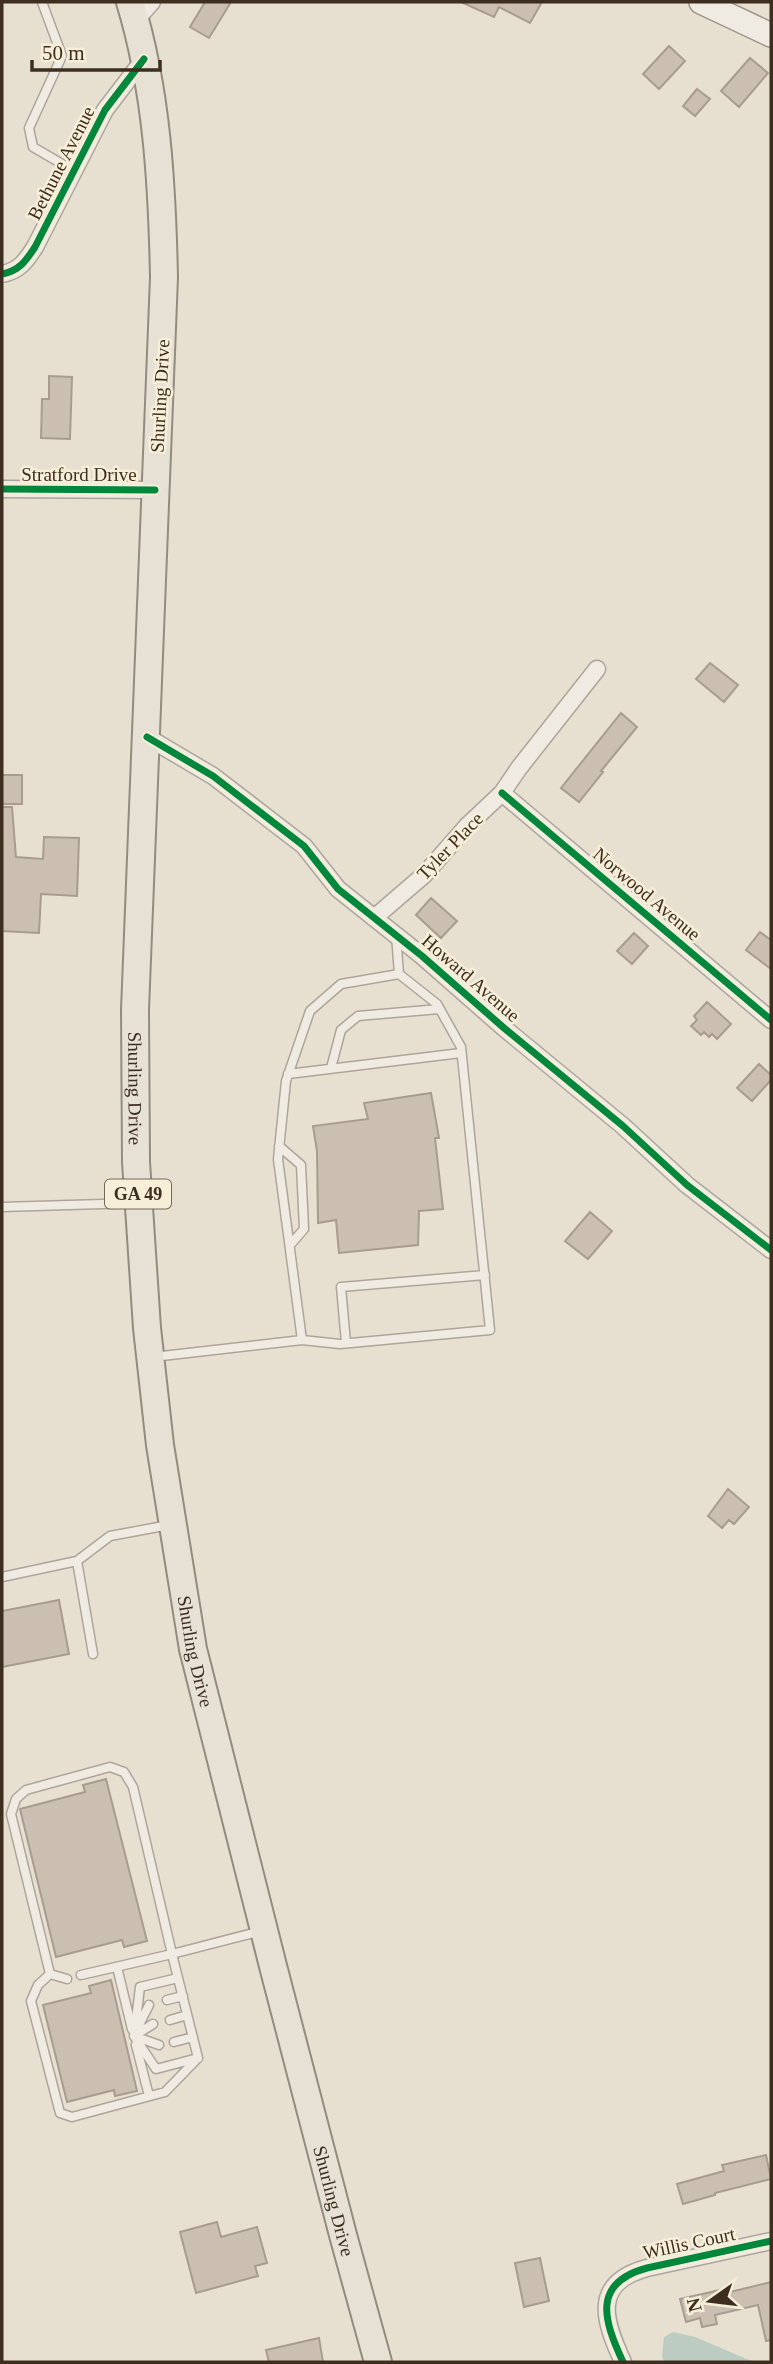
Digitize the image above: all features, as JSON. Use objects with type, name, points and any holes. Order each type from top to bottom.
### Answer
[{"type":"main road","points":[[701,2],[771,35]]},
{"type":"main road","name":"Shurling Drive","points":[[139,8],[155,123],[163,219],[164,313],[135,1010],[136,1162],[150,1357],[172,1524],[193,1650],[378,2362]]},
{"type":"street","name":"Bethune Avenue","points":[[2,274],[23,265],[29,256],[105,110],[144,59]]},
{"type":"street","name":"Stratford Drive","points":[[2,489],[155,490]]},
{"type":"street","name":"Tyler Place","points":[[374,918],[424,875],[467,826],[502,793],[597,668]]},
{"type":"street","name":"Howard Avenue","points":[[147,737],[213,776],[304,846],[338,889],[623,1126],[687,1185],[771,1250]]},
{"type":"street","name":"Norwood Avenue","points":[[502,793],[771,1020]]},
{"type":"street","name":"Willis Court","points":[[623,2362],[611,2335],[607,2316],[611,2293],[616,2283],[629,2272],[771,2241]]},
{"type":"lane","points":[[42,2],[62,56],[29,128],[33,147],[74,171]]},
{"type":"lane","points":[[396,935],[398,974]]},
{"type":"lane","points":[[150,1357],[302,1340],[346,1343],[491,1330],[461,1047],[437,1004],[398,974],[341,984],[310,1011],[286,1081],[278,1159],[302,1340]]},
{"type":"lane","points":[[331,1068],[341,1030],[358,1016],[439,1009]]},
{"type":"lane","points":[[288,1074],[461,1053]]},
{"type":"lane","points":[[279,1146],[301,1165],[304,1229],[290,1245]]},
{"type":"lane","points":[[2,1207],[139,1203]]},
{"type":"lane","points":[[346,1343],[341,1287],[485,1275]]},
{"type":"lane","points":[[2,1577],[77,1561],[110,1536],[172,1524]]},
{"type":"lane","points":[[77,1561],[93,1654]]},
{"type":"lane","points":[[50,1974],[11,1814],[16,1799],[26,1790],[110,1767],[124,1772],[133,1787],[198,2059]]},
{"type":"lane","points":[[81,1975],[264,1931]]},
{"type":"lane","points":[[117,1967],[149,2096]]},
{"type":"lane","points":[[50,1974],[67,1979]]},
{"type":"lane","points":[[50,1974],[38,1985],[31,2001],[60,2113],[72,2117],[165,2092],[198,2059]]},
{"type":"lane","points":[[178,1978],[140,1987],[134,2036],[156,2069],[198,2059]]},
{"type":"lane","points":[[167,2000],[183,1996]]},
{"type":"lane","points":[[134,2036],[149,2005]]},
{"type":"lane","points":[[170,2020],[187,2015]]},
{"type":"lane","points":[[134,2036],[153,2024]]},
{"type":"lane","points":[[134,2036],[159,2045]]},
{"type":"lane","points":[[174,2042],[193,2037]]},
{"type":"shaded area","points":[[673,2332],[695,2337],[754,2362],[664,2362],[664,2337]]},
{"type":"building","points":[[205,2],[231,2],[209,38],[190,27]]},
{"type":"building","points":[[461,2],[542,2],[530,23],[499,7],[494,17]]},
{"type":"building","points":[[669,46],[685,61],[659,89],[643,74]]},
{"type":"building","points":[[750,58],[768,73],[739,107],[721,91]]},
{"type":"building","points":[[697,89],[710,99],[695,116],[683,106]]},
{"type":"building","points":[[49,376],[72,377],[70,439],[41,438],[42,399],[49,399]]},
{"type":"building","points":[[710,663],[738,685],[724,702],[696,679]]},
{"type":"building","points":[[621,713],[637,727],[579,802],[561,788]]},
{"type":"building","points":[[2,775],[22,775],[22,804],[2,804]]},
{"type":"building","points":[[2,807],[12,807],[16,857],[43,859],[44,837],[79,838],[77,896],[41,894],[39,933],[2,931]]},
{"type":"building","points":[[431,898],[457,921],[441,938],[416,915]]},
{"type":"building","points":[[760,932],[771,940],[771,969],[746,950]]},
{"type":"building","points":[[634,933],[648,946],[632,964],[617,951]]},
{"type":"building","points":[[707,1002],[731,1024],[717,1039],[704,1032],[701,1035],[691,1026],[697,1020],[694,1016]]},
{"type":"building","points":[[759,1064],[771,1075],[771,1080],[752,1101],[737,1088]]},
{"type":"building","points":[[431,1093],[439,1138],[435,1138],[443,1209],[419,1211],[418,1245],[339,1253],[336,1220],[318,1223],[317,1151],[313,1126],[368,1119],[364,1103]]},
{"type":"building","points":[[590,1212],[612,1231],[588,1259],[565,1241]]},
{"type":"building","points":[[728,1489],[749,1507],[734,1524],[729,1520],[722,1528],[708,1516]]},
{"type":"building","points":[[59,1600],[69,1654],[2,1667],[2,1611]]},
{"type":"building","points":[[106,1779],[147,1941],[124,1947],[122,1940],[56,1957],[20,1809],[85,1792],[83,1785]]},
{"type":"building","points":[[111,1980],[137,2091],[115,2096],[114,2090],[67,2102],[43,2005],[91,1993],[89,1986]]},
{"type":"building","points":[[766,2155],[771,2179],[683,2204],[677,2184],[724,2171],[722,2165]]},
{"type":"building","points":[[217,2222],[221,2237],[257,2227],[267,2263],[255,2266],[258,2276],[196,2293],[180,2232]]},
{"type":"building","points":[[540,2258],[549,2301],[524,2307],[515,2263]]},
{"type":"building","points":[[771,2282],[771,2340],[766,2341],[758,2305],[715,2315],[717,2324],[702,2327],[700,2318],[686,2322],[680,2299],[729,2288],[730,2292]]},
{"type":"building","points":[[319,2338],[323,2362],[269,2362],[266,2350]]},
{"type":"cycle path","points":[[2,274],[18,268],[32,252],[105,110],[144,59]]},
{"type":"cycle path","points":[[2,489],[155,490]]},
{"type":"cycle path","points":[[147,737],[213,776],[304,846],[338,889],[422,956],[623,1126],[687,1185],[771,1250]]},
{"type":"cycle path","points":[[502,793],[771,1020]]},
{"type":"cycle path","points":[[623,2362],[607,2318],[610,2294],[617,2283],[647,2268],[771,2241]]}]
